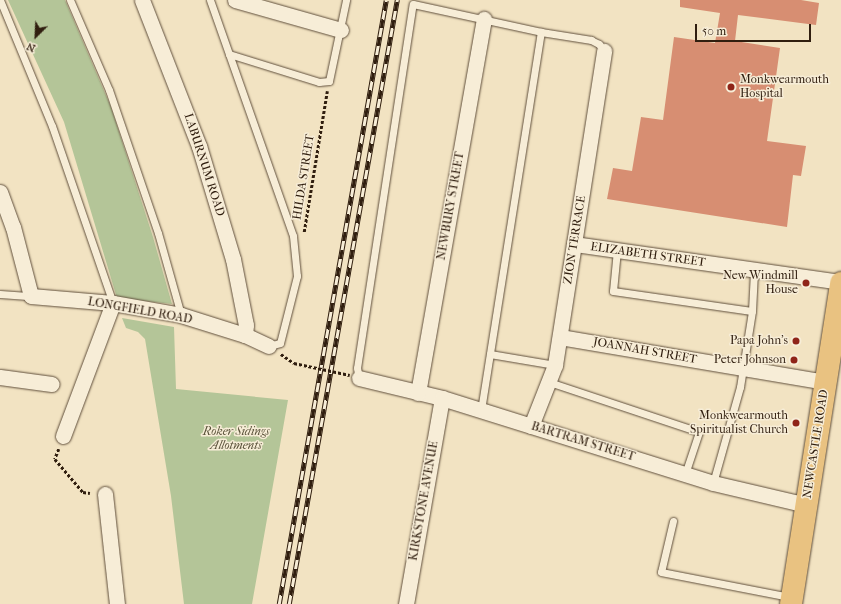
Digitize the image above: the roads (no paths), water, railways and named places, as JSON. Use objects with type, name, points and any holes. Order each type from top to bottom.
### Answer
[{"type":"highway","name":"NEWCASTLE ROAD","points":[[791,601],[841,283]]},
{"type":"street","name":"LABURNUM ROAD","points":[[142,0],[199,146],[233,259],[246,325],[245,335]]},
{"type":"street","points":[[235,0],[341,30]]},
{"type":"street","name":"NEWBURY STREET","points":[[418,392],[484,19]]},
{"type":"street","name":"ZION TERRACE","points":[[530,426],[555,365],[604,51]]},
{"type":"street","points":[[0,192],[13,227],[31,296]]},
{"type":"street","name":"ELIZABETH STREET","points":[[574,244],[841,283]]},
{"type":"street","name":"LONGFIELD ROAD","points":[[31,296],[112,303],[181,315],[245,335],[269,346]]},
{"type":"street","points":[[63,436],[75,423],[112,303]]},
{"type":"street","name":"JOANNAH STREET","points":[[560,337],[826,382]]},
{"type":"street","points":[[0,377],[52,384]]},
{"type":"street","name":"BARTRAM STREET","points":[[355,377],[442,398],[713,483],[807,505]]},
{"type":"street","name":"KIRKSTONE AVENUE","points":[[406,604],[442,398]]},
{"type":"street","points":[[105,494],[117,604]]},
{"type":"lane","points":[[0,0],[52,126],[112,303]]},
{"type":"lane","points":[[70,0],[109,90],[158,233],[181,315]]},
{"type":"lane","points":[[210,0],[293,236],[297,276],[280,343],[269,346]]},
{"type":"lane","points":[[229,54],[319,82],[329,81],[341,30],[346,0]]},
{"type":"lane","points":[[355,377],[413,4],[541,32],[591,40],[599,44],[604,51]]},
{"type":"lane","points":[[481,410],[541,32]]},
{"type":"lane","points":[[617,250],[613,291],[752,311]]},
{"type":"lane","points":[[713,483],[740,387],[752,311],[754,270]]},
{"type":"lane","points":[[0,294],[31,296]]},
{"type":"lane","points":[[490,354],[555,365]]},
{"type":"lane","points":[[549,382],[699,432],[685,474]]},
{"type":"lane","points":[[673,521],[661,572],[791,601]]},
{"type":"railway","points":[[279,604],[386,0]]},
{"type":"railway","points":[[289,604],[397,0]]},
{"type":"place","name":"Monkwearmouth Hospital","points":[[731,87]]},
{"type":"place","name":"New Windmill House","points":[[806,283]]},
{"type":"place","name":"Papa John's","points":[[796,341]]},
{"type":"place","name":"Peter Johnson","points":[[794,360]]},
{"type":"place","name":"Monkwearmouth Spiritualist Church","points":[[796,423]]},
{"type":"park label","name":"Roker Sidings Allotments","points":[[236,439]]}]
